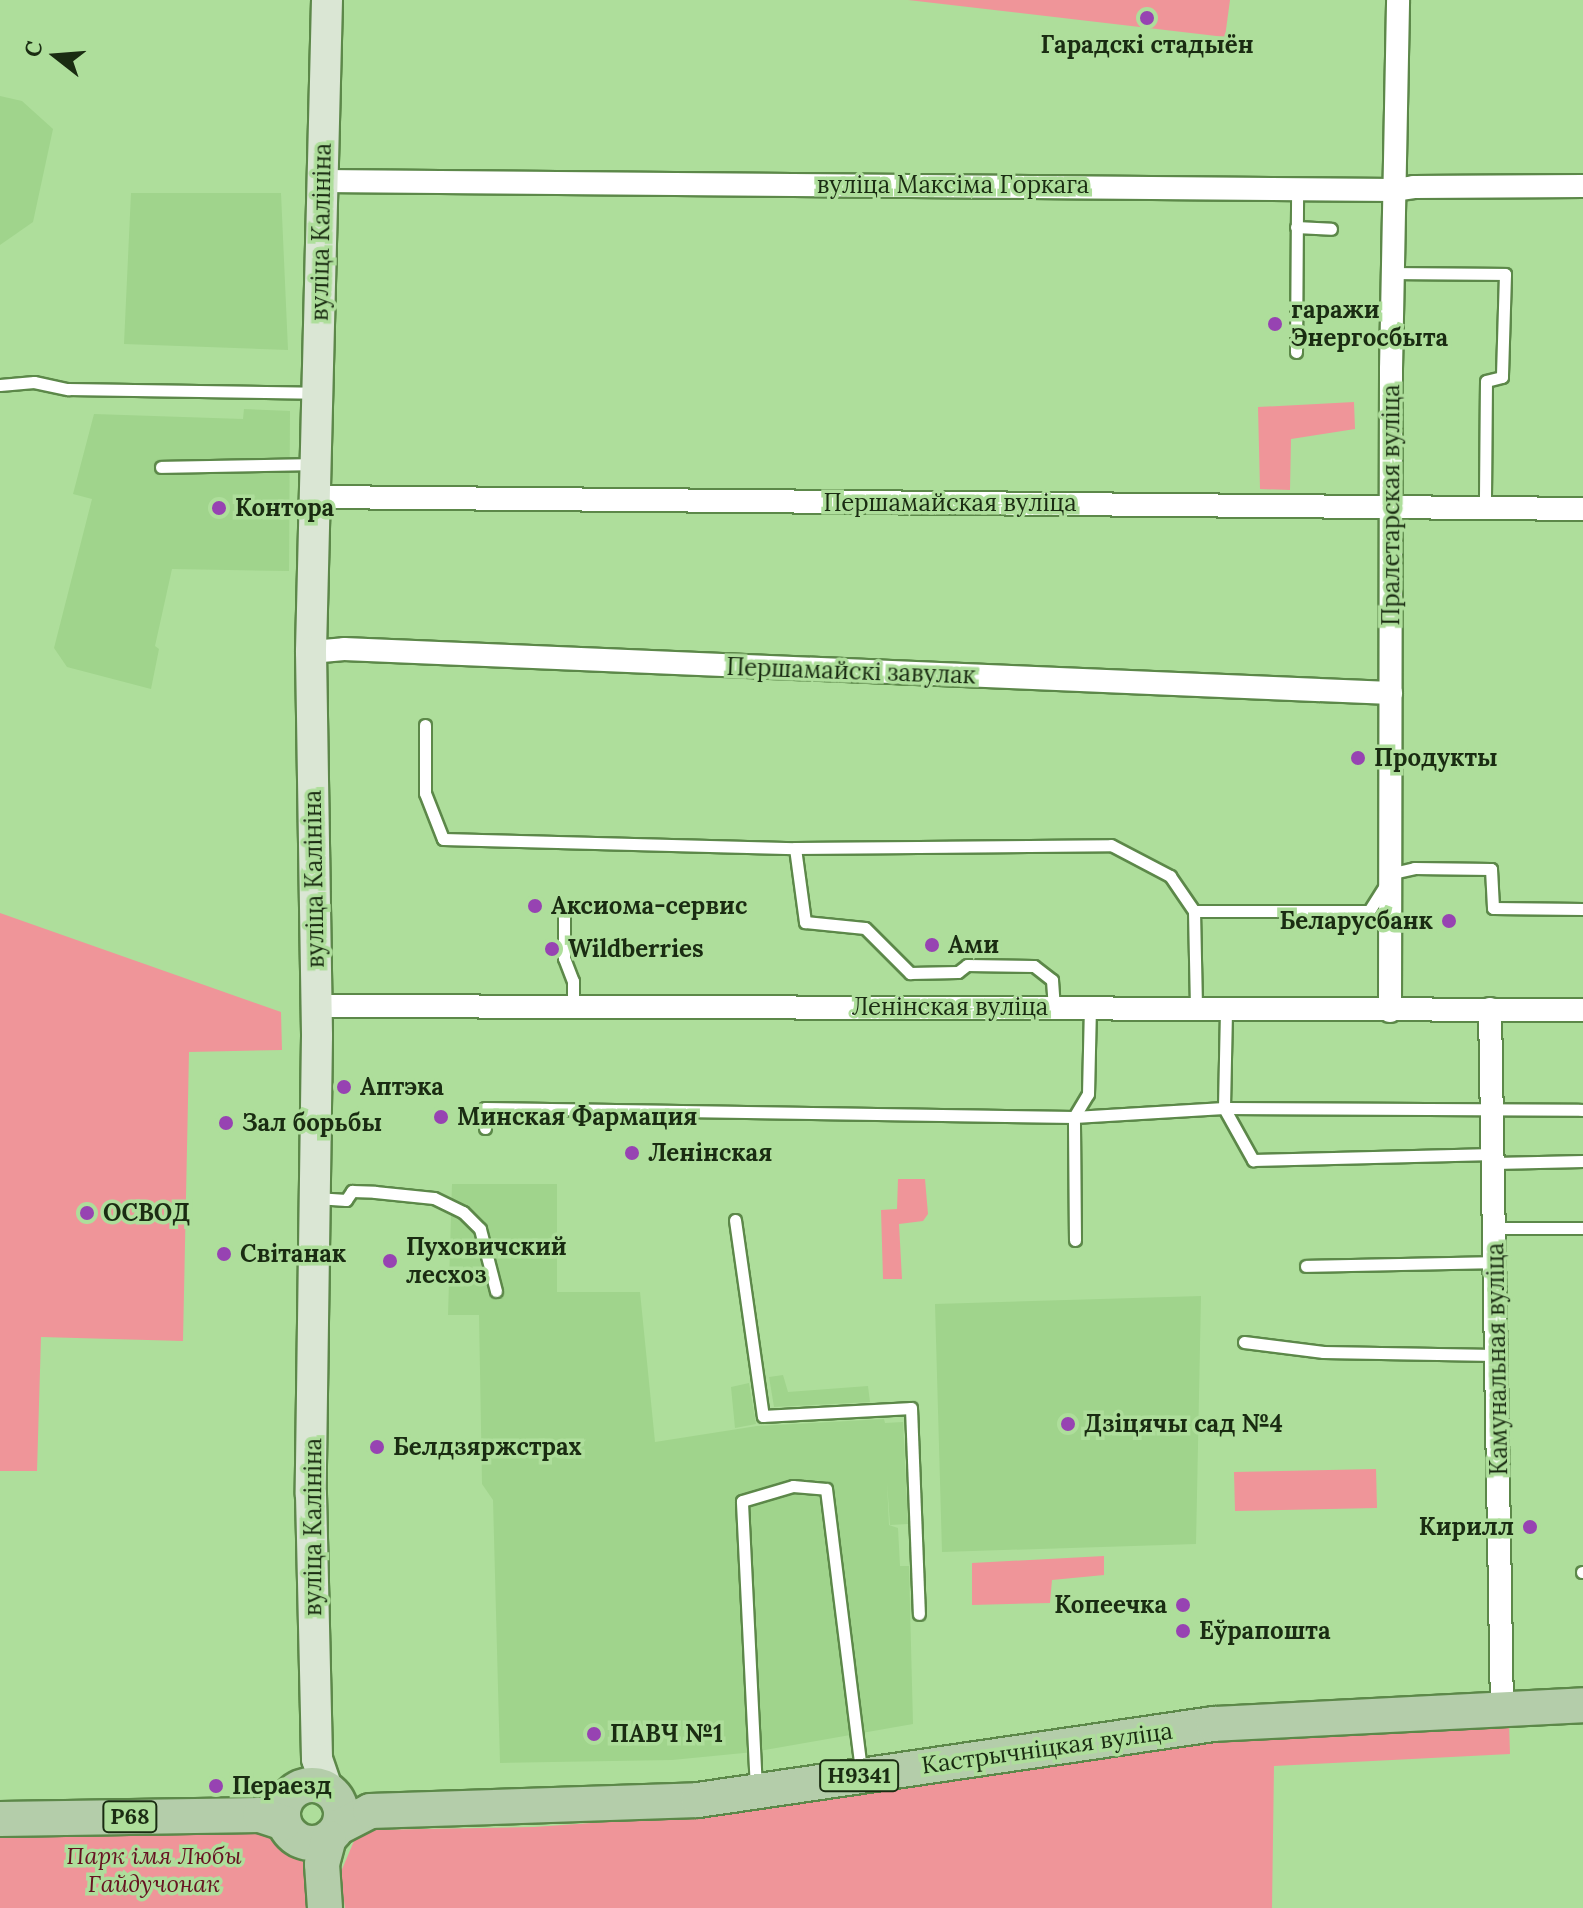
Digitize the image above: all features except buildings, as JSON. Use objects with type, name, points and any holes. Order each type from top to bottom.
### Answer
[{"type":"main road","name":"вуліца Калініна","points":[[309,1813],[316,1198],[311,652],[327,0]]},
{"type":"main road","name":"Кастрычніцкая вуліца","points":[[0,1819],[309,1813],[698,1800],[1213,1724],[1583,1705]]},
{"type":"main road","points":[[309,1813],[325,1908]]},
{"type":"street","name":"Пралетарская вуліца","points":[[1390,1011],[1393,873],[1391,508],[1398,0]]},
{"type":"street","name":"вуліца Максіма Горкага","points":[[322,181],[1395,190],[1583,186]]},
{"type":"street","name":"Першамайская вуліца","points":[[316,497],[1583,509]]},
{"type":"street","name":"Першамайскі завулак","points":[[311,652],[344,649],[1391,693]]},
{"type":"street","name":"Ленінская вуліца","points":[[316,1006],[573,1004],[1054,1007],[1196,1011],[1583,1010]]},
{"type":"street","name":"Камунальная вуліца","points":[[1490,1009],[1502,1709]]},
{"type":"lane","points":[[1296,352],[1297,188]]},
{"type":"lane","points":[[1296,227],[1331,229]]},
{"type":"lane","points":[[1393,273],[1505,274],[1502,377],[1486,381],[1485,508]]},
{"type":"lane","points":[[0,385],[34,382],[68,389],[318,393]]},
{"type":"lane","points":[[161,467],[317,464]]},
{"type":"lane","points":[[425,725],[425,793],[443,839],[795,848],[1111,845],[1170,876],[1194,911],[1196,1011]]},
{"type":"lane","points":[[795,848],[805,922],[865,928],[910,973],[958,972],[967,965],[1034,966],[1052,980],[1054,1007]]},
{"type":"lane","points":[[1194,911],[1369,911],[1393,873],[1414,868],[1491,869],[1493,908],[1583,909]]},
{"type":"lane","points":[[564,911],[564,958],[573,981],[573,1004]]},
{"type":"lane","points":[[1075,1240],[1074,1117],[1088,1094],[1090,1008]]},
{"type":"lane","points":[[1226,1011],[1224,1108],[1253,1160],[1583,1161]]},
{"type":"lane","points":[[485,1128],[485,1108],[1074,1117],[1224,1108],[1493,1107],[1583,1110]]},
{"type":"lane","points":[[316,1198],[346,1200],[352,1191],[375,1192],[434,1198],[463,1212],[480,1229],[496,1291]]},
{"type":"lane","points":[[735,1220],[763,1416],[911,1408],[919,1614]]},
{"type":"lane","points":[[1495,1228],[1583,1228]]},
{"type":"lane","points":[[1306,1266],[1495,1262]]},
{"type":"lane","points":[[1244,1342],[1323,1352],[1495,1355]]},
{"type":"lane","points":[[756,1791],[742,1501],[793,1486],[826,1489],[862,1776]]},
{"type":"lane","points":[[1583,1705],[1583,1713]]},
{"type":"shaded area","points":[[0,96],[22,101],[53,129],[33,222],[0,245]]},
{"type":"shaded area","points":[[131,193],[281,193],[288,350],[124,344]]},
{"type":"shaded area","points":[[244,409],[290,411],[289,571],[172,569],[155,646],[159,649],[151,689],[67,667],[54,648],[92,499],[73,494],[94,414],[243,419]]},
{"type":"shaded area","points":[[452,1184],[557,1184],[557,1292],[640,1292],[655,1442],[757,1426],[884,1419],[885,1423],[903,1422],[908,1524],[890,1525],[887,1482],[889,1525],[898,1528],[900,1566],[909,1566],[913,1724],[754,1752],[672,1760],[500,1763],[493,1500],[482,1484],[479,1315],[448,1315]]},
{"type":"shaded area","name":"Дзіцячы сад №4","points":[[1201,1296],[1196,1544],[942,1552],[935,1304]]},
{"type":"shaded area","points":[[783,1375],[788,1392],[868,1386],[870,1402],[774,1407],[769,1377]]},
{"type":"shaded area","points":[[749,1383],[756,1424],[735,1428],[731,1387]]},
{"type":"green space","name":"Гарадскі стадыён","points":[[908,0],[1230,0],[1225,37]]},
{"type":"green space","points":[[1354,402],[1355,429],[1291,439],[1290,490],[1260,489],[1258,407]]},
{"type":"green space","points":[[0,913],[281,1012],[282,1050],[189,1052],[183,1341],[41,1337],[37,1471],[0,1471]]},
{"type":"green space","points":[[898,1179],[925,1179],[928,1214],[923,1221],[899,1224],[902,1279],[883,1279],[881,1210],[897,1209]]},
{"type":"green space","points":[[1376,1469],[1377,1508],[1235,1511],[1234,1472]]},
{"type":"green space","points":[[1104,1556],[1104,1575],[1052,1580],[1050,1603],[972,1605],[972,1563]]},
{"type":"green space","points":[[1509,1723],[1510,1754],[1274,1766],[1272,1908],[345,1908],[340,1874],[354,1841],[367,1830],[534,1827],[663,1818],[1214,1737]]},
{"type":"green space","name":"Парк імя Любы Гайдучонак","points":[[0,1832],[273,1832],[289,1839],[301,1855],[309,1880],[309,1908],[0,1908]]},
{"type":"place","name":"Гарадскі стадыён","points":[[1147,18]]},
{"type":"place","name":"гаражи Энергосбыта","points":[[1275,324]]},
{"type":"place","name":"Контора","points":[[219,508]]},
{"type":"place","name":"Продукты","points":[[1358,758]]},
{"type":"place","name":"Аксиома-сервис","points":[[535,906]]},
{"type":"place","name":"Беларусбанк","points":[[1449,921]]},
{"type":"place","name":"Ами","points":[[932,945]]},
{"type":"place","name":"Wildberries","points":[[552,949]]},
{"type":"place","name":"Аптэка","points":[[344,1087]]},
{"type":"place","name":"Минская Фармация","points":[[441,1117]]},
{"type":"place","name":"Зал борьбы","points":[[226,1123]]},
{"type":"place","name":"Ленінская","points":[[632,1153]]},
{"type":"place","name":"ОСВОД","points":[[87,1213]]},
{"type":"place","name":"Світанак","points":[[224,1254]]},
{"type":"place","name":"Пуховичский лесхоз","points":[[390,1261]]},
{"type":"place","name":"Дзіцячы сад №4","points":[[1068,1424]]},
{"type":"place","name":"Белдзяржстрах","points":[[377,1447]]},
{"type":"place","name":"Кирилл","points":[[1530,1527]]},
{"type":"place","name":"Копеечка","points":[[1183,1605]]},
{"type":"place","name":"Еўрапошта","points":[[1183,1631]]},
{"type":"place","name":"ПАВЧ №1","points":[[594,1734]]},
{"type":"place","name":"Пераезд","points":[[216,1786]]}]
